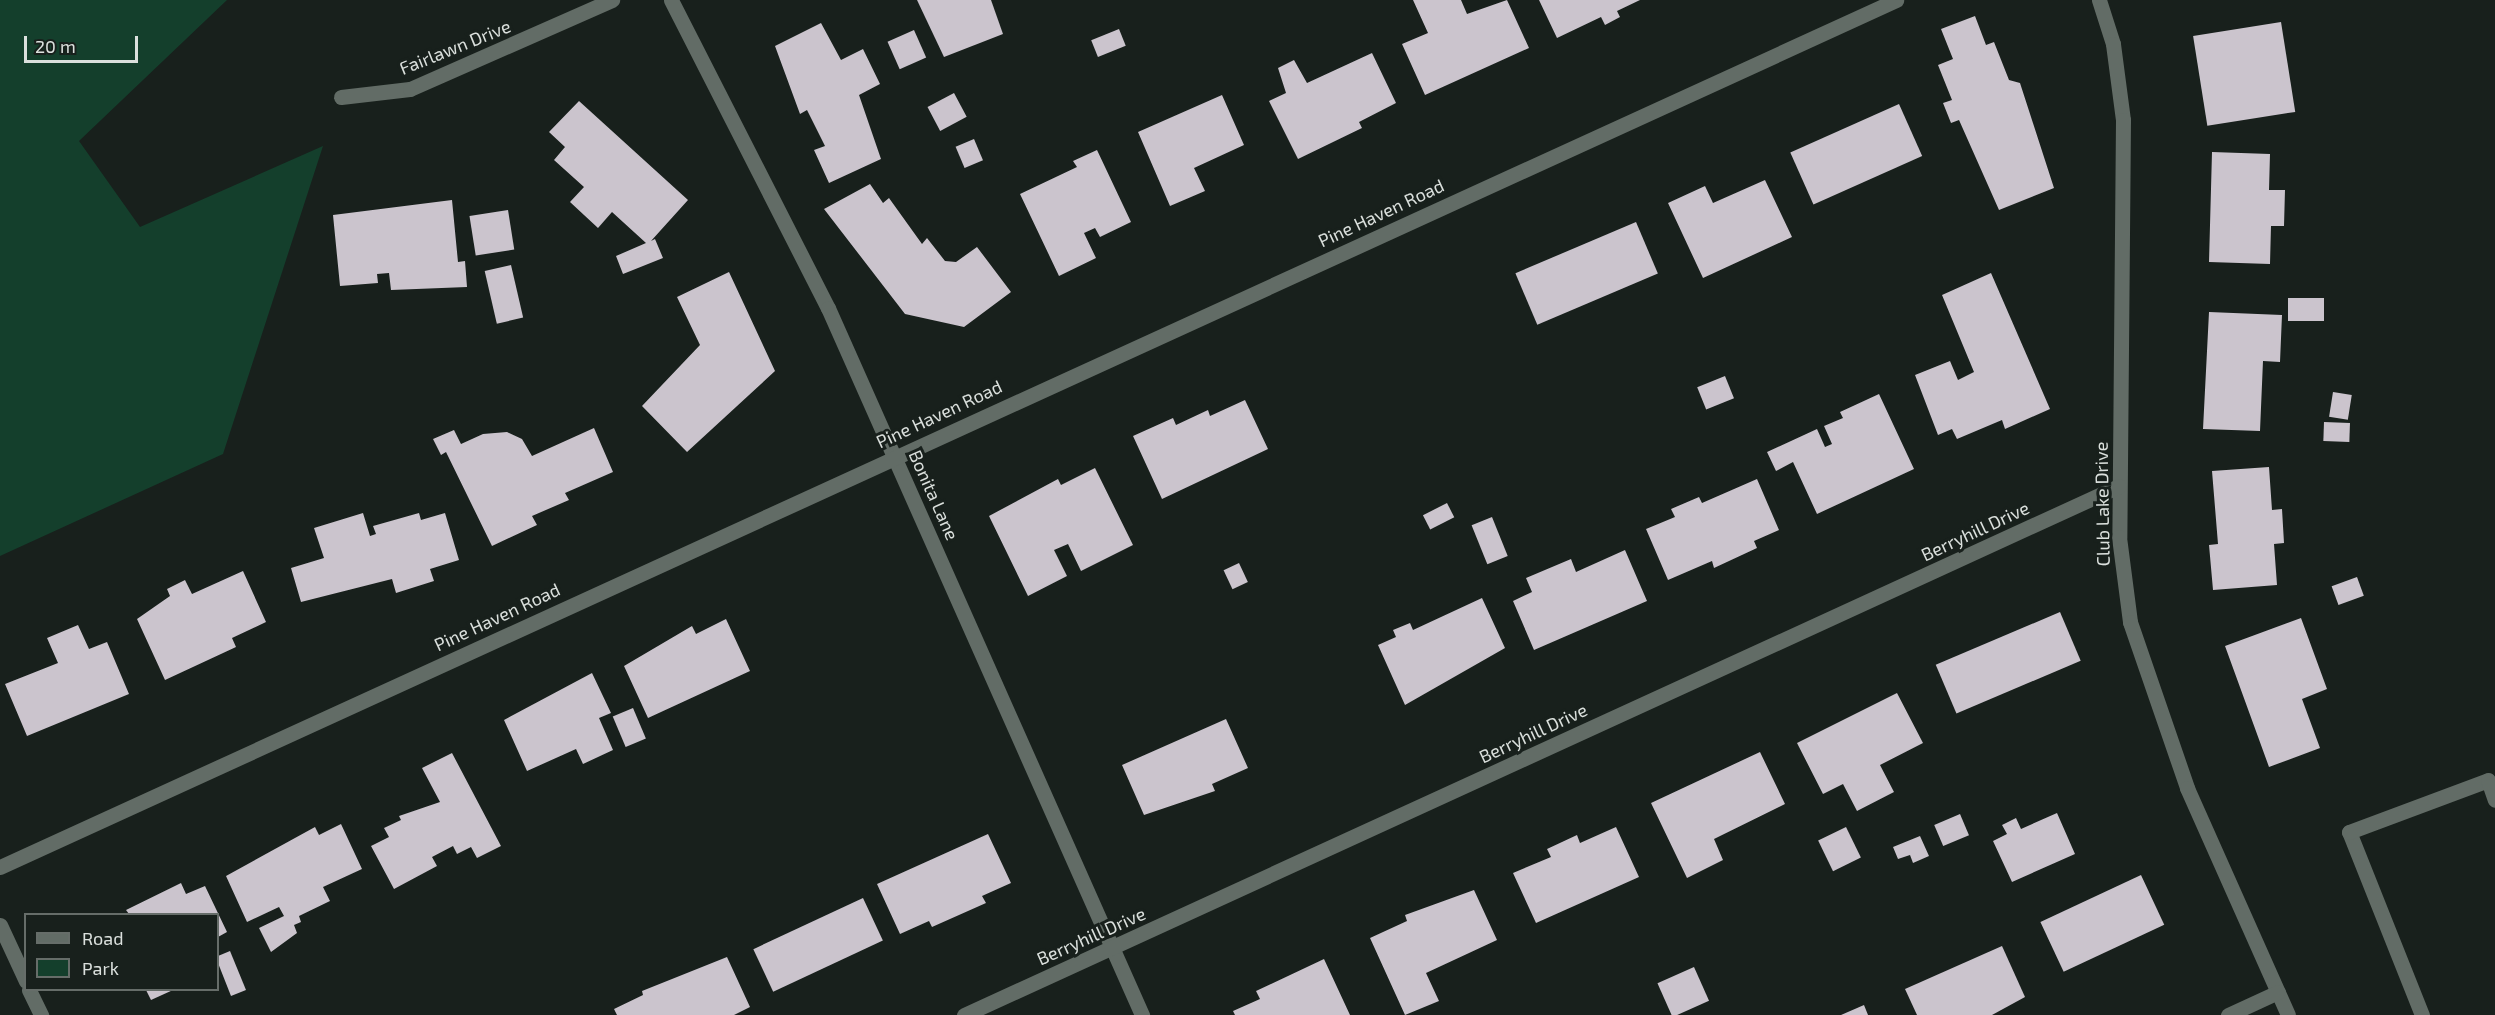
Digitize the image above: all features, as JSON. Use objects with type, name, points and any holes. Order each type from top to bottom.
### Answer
[{"type":"street","name":"Fairlawn Drive","points":[[341,97],[410,89],[612,0]]},
{"type":"street","name":"Bonita Lane","points":[[671,0],[807,265],[895,456],[1142,1015]]},
{"type":"street","name":"Pine Haven Road","points":[[0,867],[1896,0]]},
{"type":"street","name":"Club Lake Drive","points":[[2099,0],[2113,44],[2123,120],[2119,486],[2124,583],[2151,696],[2289,1015]]},
{"type":"street","name":"Berryhill Drive","points":[[964,1015],[2119,486]]},
{"type":"street","points":[[2422,1015],[2349,832],[2487,780],[2495,800]]},
{"type":"street","points":[[0,925],[24,977]]},
{"type":"street","points":[[29,991],[41,1015]]},
{"type":"street","points":[[2228,1015],[2278,992]]},
{"type":"green space","points":[[0,0],[227,0],[79,141],[140,227],[323,146],[223,454],[0,556]]},
{"type":"building","points":[[917,0],[991,0],[1003,34],[944,57]]},
{"type":"building","points":[[1413,0],[1461,0],[1467,14],[1507,0],[1529,48],[1425,95],[1402,44],[1428,33]]},
{"type":"building","points":[[1539,0],[1640,0],[1617,11],[1620,17],[1605,25],[1601,17],[1557,38]]},
{"type":"building","points":[[1975,16],[1986,45],[1994,42],[2009,80],[2020,83],[2054,188],[1999,210],[1959,120],[1951,123],[1943,103],[1952,100],[1938,65],[1953,59],[1941,29]]},
{"type":"building","points":[[2281,22],[2295,112],[2207,126],[2193,36]]},
{"type":"building","points":[[821,23],[841,60],[863,49],[880,84],[859,95],[881,159],[829,183],[814,150],[825,146],[807,110],[800,114],[775,46]]},
{"type":"building","points":[[1119,29],[1126,46],[1098,57],[1091,40]]},
{"type":"building","points":[[914,30],[926,57],[900,69],[888,42]]},
{"type":"building","points":[[1372,53],[1396,103],[1359,122],[1362,128],[1298,159],[1269,101],[1286,93],[1278,68],[1294,60],[1307,83]]},
{"type":"building","points":[[954,93],[967,117],[940,131],[928,107]]},
{"type":"building","points":[[1222,95],[1244,145],[1194,168],[1205,191],[1170,206],[1138,132]]},
{"type":"building","points":[[579,101],[688,200],[651,241],[655,239],[663,258],[623,274],[616,256],[646,243],[612,212],[598,228],[570,202],[584,187],[554,160],[565,147],[549,132]]},
{"type":"building","points":[[1899,104],[1922,156],[1813,204],[1790,152]]},
{"type":"building","points":[[974,139],[983,160],[965,168],[956,147]]},
{"type":"building","points":[[1097,150],[1131,222],[1100,237],[1095,228],[1084,233],[1096,258],[1059,276],[1020,194],[1077,167],[1073,161]]},
{"type":"building","points":[[2212,152],[2270,154],[2269,190],[2285,190],[2284,226],[2271,226],[2270,264],[2209,262]]},
{"type":"building","points":[[1765,180],[1792,237],[1703,278],[1668,203],[1705,186],[1713,203]]},
{"type":"building","points":[[870,184],[883,203],[889,198],[922,244],[927,238],[945,261],[956,262],[977,247],[1011,292],[964,327],[905,314],[824,209]]},
{"type":"building","points":[[452,200],[458,262],[465,261],[467,287],[391,290],[389,273],[377,274],[378,283],[340,286],[333,215]]},
{"type":"building","points":[[508,210],[514,250],[476,256],[469,216]]},
{"type":"building","points":[[1636,222],[1658,274],[1537,325],[1515,273]]},
{"type":"building","points":[[511,265],[523,318],[497,324],[485,271]]},
{"type":"building","points":[[729,272],[775,371],[687,452],[642,406],[700,345],[677,297]]},
{"type":"building","points":[[1991,273],[2050,409],[2005,429],[2002,420],[1957,439],[1952,429],[1938,435],[1915,375],[1950,361],[1958,380],[1974,372],[1942,295]]},
{"type":"building","points":[[2288,298],[2324,298],[2324,321],[2288,321]]},
{"type":"building","points":[[2209,312],[2282,315],[2280,362],[2263,361],[2260,431],[2203,429]]},
{"type":"building","points":[[1725,376],[1734,398],[1706,409],[1697,387]]},
{"type":"building","points":[[2333,392],[2352,395],[2348,420],[2329,417]]},
{"type":"building","points":[[1879,394],[1914,469],[1817,514],[1793,462],[1776,471],[1767,452],[1817,429],[1825,447],[1832,444],[1824,426],[1843,418],[1840,412]]},
{"type":"building","points":[[1245,400],[1268,449],[1162,499],[1133,436],[1173,418],[1176,425],[1208,410],[1210,416]]},
{"type":"building","points":[[2324,422],[2350,423],[2349,442],[2323,441]]},
{"type":"building","points":[[594,428],[613,472],[565,493],[569,500],[532,516],[537,525],[492,546],[446,452],[441,455],[433,439],[454,430],[461,444],[483,434],[507,432],[522,439],[532,456]]},
{"type":"building","points":[[2269,467],[2272,510],[2282,509],[2284,543],[2274,544],[2277,585],[2213,590],[2209,545],[2218,544],[2212,471]]},
{"type":"building","points":[[1095,468],[1133,545],[1081,571],[1068,544],[1054,550],[1067,576],[1028,596],[989,516],[1058,479],[1061,485]]},
{"type":"building","points":[[1757,479],[1779,530],[1754,541],[1757,548],[1714,568],[1712,561],[1668,580],[1646,529],[1675,517],[1671,509],[1699,497],[1702,503]]},
{"type":"building","points":[[1447,503],[1454,517],[1430,530],[1423,515]]},
{"type":"building","points":[[363,513],[370,536],[376,534],[373,526],[419,513],[421,520],[445,513],[459,560],[430,569],[434,581],[396,593],[392,579],[301,602],[291,568],[324,558],[314,528]]},
{"type":"building","points":[[1492,517],[1508,556],[1487,564],[1472,525]]},
{"type":"building","points":[[1625,550],[1647,601],[1534,650],[1513,601],[1532,592],[1526,578],[1571,559],[1576,572]]},
{"type":"building","points":[[1239,563],[1248,582],[1232,589],[1224,570]]},
{"type":"building","points":[[243,571],[266,622],[232,638],[236,647],[165,680],[137,619],[170,596],[167,589],[185,580],[192,594]]},
{"type":"building","points":[[2357,577],[2364,596],[2338,605],[2332,586]]},
{"type":"building","points":[[1482,598],[1505,648],[1405,705],[1378,645],[1396,637],[1393,630],[1410,623],[1413,630]]},
{"type":"building","points":[[2060,612],[2081,661],[1956,714],[1936,665]]},
{"type":"building","points":[[2301,618],[2327,689],[2302,699],[2320,748],[2269,767],[2225,646]]},
{"type":"building","points":[[726,619],[750,671],[648,718],[624,666],[692,626],[696,634]]},
{"type":"building","points":[[78,625],[89,649],[107,642],[129,694],[27,736],[5,684],[58,663],[47,638]]},
{"type":"building","points":[[592,673],[611,713],[599,718],[613,750],[583,764],[576,749],[527,771],[504,720]]},
{"type":"building","points":[[1897,693],[1923,743],[1880,765],[1894,792],[1857,811],[1843,784],[1823,794],[1797,743]]},
{"type":"building","points":[[633,708],[646,738],[626,747],[613,717]]},
{"type":"building","points":[[1226,719],[1248,768],[1212,784],[1215,791],[1144,815],[1122,765]]},
{"type":"building","points":[[1760,752],[1785,804],[1714,839],[1723,860],[1687,878],[1651,803]]},
{"type":"building","points":[[452,753],[501,846],[477,858],[471,847],[457,854],[453,846],[432,857],[437,866],[394,889],[371,846],[389,837],[384,828],[401,820],[399,816],[440,802],[422,768]]},
{"type":"building","points":[[2057,813],[2075,854],[2012,882],[1993,841],[2007,834],[2002,825],[2016,818],[2021,829]]},
{"type":"building","points":[[1960,814],[1969,835],[1943,846],[1934,825]]},
{"type":"building","points":[[341,824],[362,869],[323,887],[330,901],[299,916],[301,922],[294,925],[297,933],[271,952],[259,928],[284,916],[279,907],[247,922],[226,876],[315,827],[319,835]]},
{"type":"building","points":[[1616,827],[1639,877],[1536,923],[1513,873],[1551,857],[1547,849],[1577,835],[1580,843]]},
{"type":"building","points":[[1846,827],[1861,858],[1833,871],[1818,841]]},
{"type":"building","points":[[988,834],[1011,883],[982,896],[986,903],[932,927],[929,921],[900,934],[877,884]]},
{"type":"building","points":[[1920,836],[1929,856],[1913,863],[1910,855],[1898,859],[1893,847]]},
{"type":"building","points":[[2141,875],[2164,925],[2064,972],[2040,922]]},
{"type":"building","points":[[181,883],[186,894],[205,886],[218,913],[128,913],[126,910]]},
{"type":"building","points":[[1474,890],[1497,940],[1426,973],[1439,1001],[1405,1015],[1370,938],[1407,921],[1405,915]]},
{"type":"building","points":[[863,898],[883,941],[773,992],[753,949]]},
{"type":"building","points":[[219,915],[227,932],[219,936]]},
{"type":"building","points":[[2002,946],[2025,997],[1992,1015],[1917,1015],[1905,989]]},
{"type":"building","points":[[230,951],[246,990],[231,996],[219,966],[219,956]]},
{"type":"building","points":[[727,957],[750,1007],[734,1015],[617,1015],[614,1009],[643,995],[642,991]]},
{"type":"building","points":[[1324,959],[1350,1015],[1235,1015],[1233,1011],[1260,999],[1256,991]]},
{"type":"building","points":[[1694,967],[1709,1001],[1677,1015],[1672,1015],[1657,983]]},
{"type":"building","points":[[146,991],[171,991],[151,1000]]},
{"type":"building","points":[[1864,1005],[1868,1015],[1841,1015]]}]
